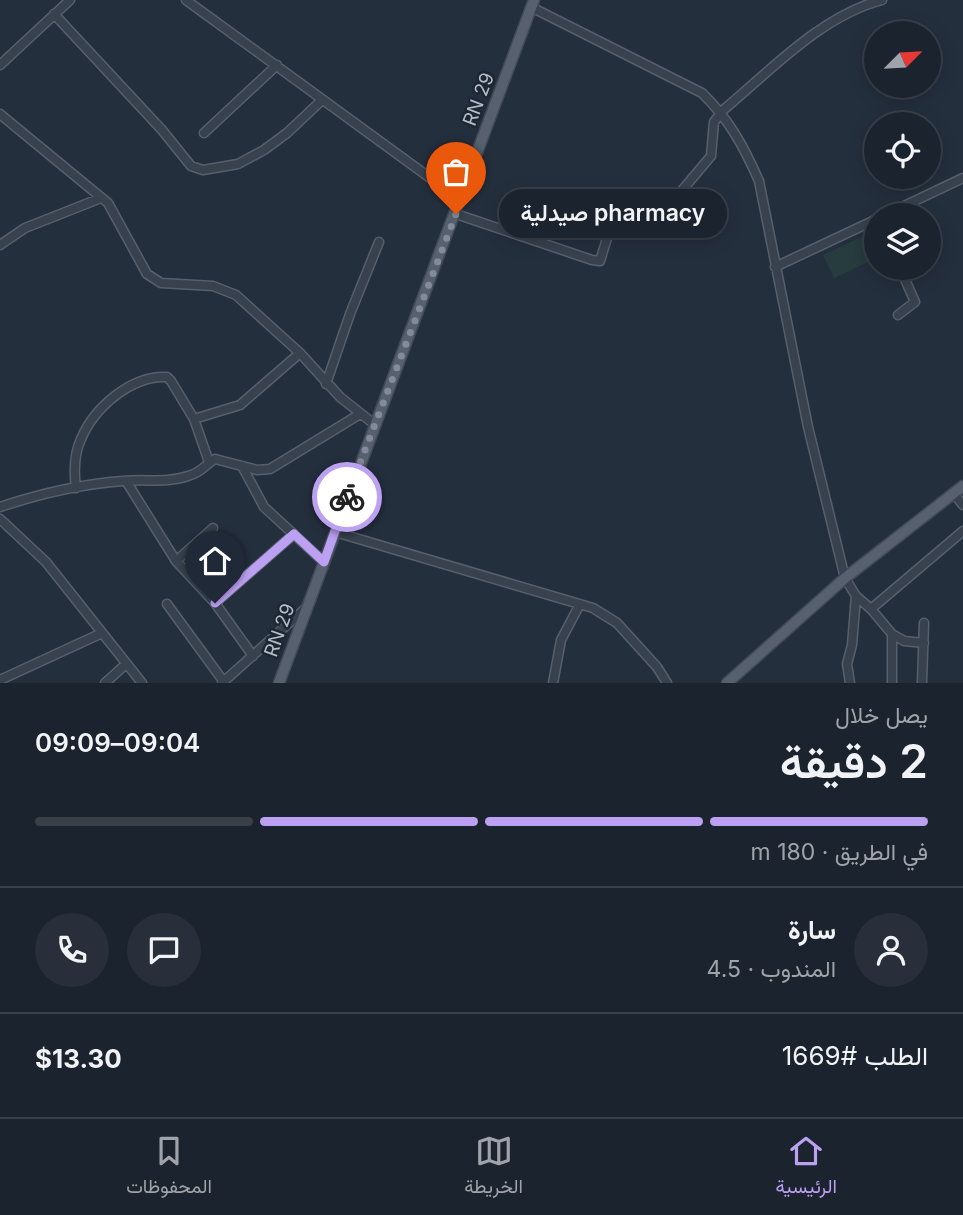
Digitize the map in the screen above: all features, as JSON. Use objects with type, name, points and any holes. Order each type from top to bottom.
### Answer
[{"type":"main road","name":"RN 29","points":[[279,683],[374,424],[456,214],[459,199],[532,4]]},
{"type":"main road","points":[[730,682],[845,578],[963,486]]},
{"type":"street","points":[[0,64],[70,0]]},
{"type":"street","points":[[186,0],[459,199]]},
{"type":"street","points":[[456,214],[600,261],[608,235],[653,224],[706,162],[713,149],[714,122],[722,111],[806,40],[866,4],[882,0]]},
{"type":"street","points":[[532,4],[702,93],[722,111],[759,181],[808,427],[845,578],[856,596],[871,609],[891,634],[904,641],[924,643]]},
{"type":"street","points":[[54,15],[162,130],[191,166],[203,170],[238,164],[264,150],[287,133],[322,100]]},
{"type":"street","points":[[204,133],[277,65]]},
{"type":"street","points":[[0,114],[113,209],[147,274],[153,280],[172,285],[214,286],[230,292],[271,325],[300,353],[326,384],[374,424]]},
{"type":"street","points":[[910,203],[963,178]]},
{"type":"street","points":[[0,245],[25,228],[101,198]]},
{"type":"street","points":[[775,267],[864,225]]},
{"type":"street","points":[[326,384],[379,242]]},
{"type":"street","points":[[898,315],[915,302],[905,280]]},
{"type":"street","points":[[194,419],[240,405],[300,353]]},
{"type":"street","points":[[76,488],[74,474],[80,441],[97,413],[124,390],[154,378],[167,377],[194,419],[209,462]]},
{"type":"street","points":[[0,507],[26,498],[76,488],[126,481],[180,479],[203,471],[209,462],[221,459],[257,470],[271,469],[360,414]]},
{"type":"street","points":[[242,466],[264,506],[324,562]]},
{"type":"street","points":[[126,481],[176,561],[215,603],[253,656]]},
{"type":"street","points":[[954,494],[963,505]]},
{"type":"street","points":[[0,519],[46,562],[142,683]]},
{"type":"street","points":[[176,561],[213,528]]},
{"type":"street","points":[[871,609],[963,531]]},
{"type":"street","points":[[335,532],[593,608],[617,623],[657,667],[667,683]]},
{"type":"street","points":[[215,603],[294,534]]},
{"type":"street","points":[[849,683],[847,664],[852,645],[856,596]]},
{"type":"street","points":[[167,604],[223,682],[307,607]]},
{"type":"street","points":[[554,683],[561,640],[580,604]]},
{"type":"street","points":[[922,683],[924,623]]},
{"type":"street","points":[[0,680],[102,632]]},
{"type":"street","points":[[891,634],[892,683]]},
{"type":"street","points":[[105,683],[126,664]]},
{"type":"green space","points":[[864,236],[864,264],[834,278],[823,255]]},
{"type":"way so far","points":[[347,497],[456,214]]},
{"type":"place","name":"pharmacy صيدلية","points":[[456,214]]},
{"type":"route","points":[[215,603],[294,534],[324,562],[347,497]]}]
